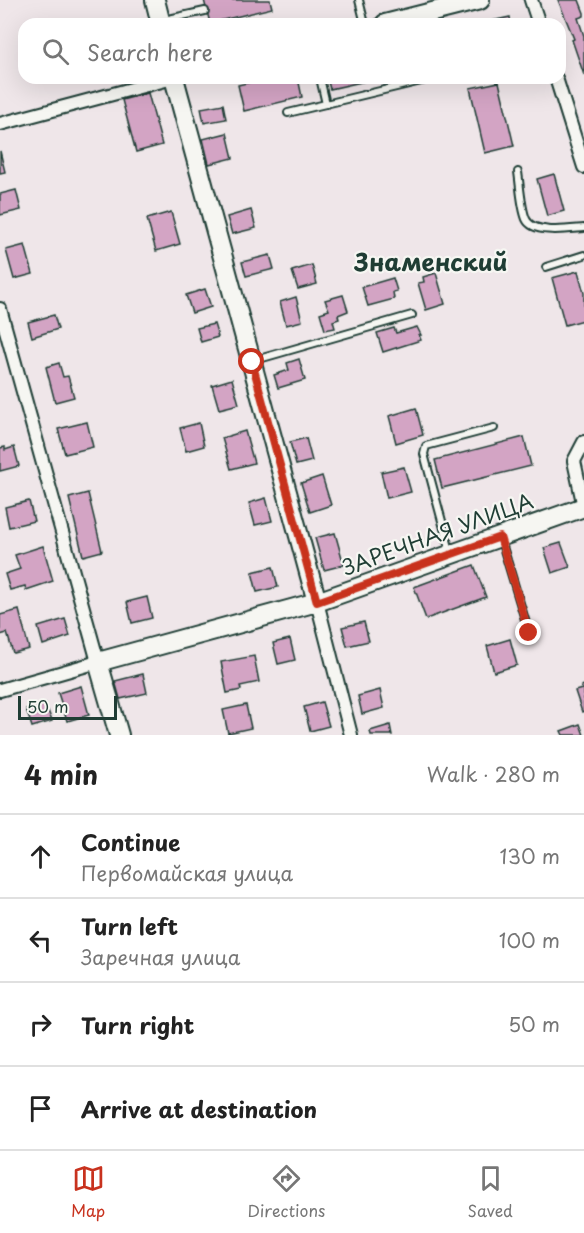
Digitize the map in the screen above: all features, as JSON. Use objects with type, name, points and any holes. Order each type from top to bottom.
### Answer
[{"type":"main road","points":[[155,0],[159,18]]},
{"type":"main road","points":[[409,18],[480,0]]},
{"type":"main road","points":[[175,84],[317,602]]},
{"type":"main road","name":"ЗАРЕЧНАЯ УЛИЦА","points":[[98,662],[317,602],[584,507]]},
{"type":"main road","points":[[98,662],[119,735]]},
{"type":"street","points":[[531,0],[537,18]]},
{"type":"street","points":[[0,124],[150,84]]},
{"type":"street","points":[[558,84],[584,167]]},
{"type":"street","points":[[0,309],[98,662]]},
{"type":"street","points":[[584,442],[574,461],[584,507]]},
{"type":"street","points":[[317,602],[351,735]]},
{"type":"street","name":"ЗАРЕЧНАЯ УЛИЦА","points":[[0,690],[98,662]]},
{"type":"lane","points":[[359,0],[364,18]]},
{"type":"lane","points":[[176,18],[205,11]]},
{"type":"lane","points":[[321,84],[326,104]]},
{"type":"lane","points":[[288,113],[409,84]]},
{"type":"lane","points":[[518,172],[526,219],[531,226],[543,230],[584,228]]},
{"type":"lane","points":[[546,267],[584,255]]},
{"type":"lane","points":[[252,362],[412,315]]},
{"type":"lane","points":[[451,555],[424,454],[426,446],[494,428]]},
{"type":"lane","points":[[500,537],[529,633]]},
{"type":"building","points":[[204,0],[270,0],[272,8],[231,18],[209,18]]},
{"type":"building","points":[[558,0],[579,0],[584,13],[584,16],[578,18],[584,36],[584,75],[572,40],[574,39]]},
{"type":"building","points":[[299,84],[302,97],[244,111],[238,85]]},
{"type":"building","points":[[329,84],[352,84],[330,89]]},
{"type":"building","points":[[499,84],[514,146],[485,153],[470,88]]},
{"type":"building","points":[[148,93],[162,145],[136,152],[122,100]]},
{"type":"building","points":[[223,104],[226,119],[204,123],[201,108]]},
{"type":"building","points":[[227,133],[233,158],[209,164],[203,139]]},
{"type":"building","points":[[0,151],[5,172],[0,173]]},
{"type":"building","points":[[554,174],[564,211],[547,216],[537,179]]},
{"type":"building","points":[[16,190],[21,210],[0,215],[0,194]]},
{"type":"building","points":[[251,210],[256,228],[232,234],[227,217]]},
{"type":"building","points":[[171,212],[180,244],[156,251],[147,219]]},
{"type":"building","points":[[25,245],[33,274],[14,279],[6,250]]},
{"type":"building","points":[[270,255],[274,269],[246,276],[242,262]]},
{"type":"building","points":[[312,265],[317,284],[298,289],[292,271]]},
{"type":"building","points":[[578,271],[584,293],[584,320],[565,325],[552,278]]},
{"type":"building","points":[[436,273],[445,304],[426,310],[418,283],[424,282],[423,277]]},
{"type":"building","points":[[393,278],[397,291],[393,292],[394,299],[368,306],[362,287]]},
{"type":"building","points":[[205,289],[211,307],[192,313],[186,295]]},
{"type":"building","points":[[343,295],[348,311],[338,315],[339,319],[333,321],[335,328],[325,330],[320,313],[329,310],[325,300]]},
{"type":"building","points":[[296,297],[302,321],[286,325],[280,302]]},
{"type":"building","points":[[54,315],[58,329],[32,337],[28,322]]},
{"type":"building","points":[[214,324],[218,337],[201,342],[197,328]]},
{"type":"building","points":[[417,327],[421,340],[383,352],[377,333],[394,328],[396,333]]},
{"type":"building","points":[[299,359],[305,380],[278,388],[274,375],[289,370],[287,363]]},
{"type":"building","points":[[59,363],[63,377],[68,376],[74,397],[55,402],[46,367]]},
{"type":"building","points":[[232,379],[239,404],[219,409],[212,385]]},
{"type":"building","points":[[416,408],[423,435],[396,443],[389,416]]},
{"type":"building","points":[[87,422],[93,447],[65,454],[58,429]]},
{"type":"building","points":[[199,423],[204,446],[186,451],[180,428]]},
{"type":"building","points":[[245,431],[254,463],[231,469],[222,438]]},
{"type":"building","points":[[524,437],[531,466],[442,488],[435,460]]},
{"type":"building","points":[[306,438],[312,461],[296,465],[290,442]]},
{"type":"building","points":[[5,447],[5,450],[14,447],[19,466],[0,471],[0,448]]},
{"type":"building","points":[[404,467],[411,492],[387,498],[381,472]]},
{"type":"building","points":[[322,476],[331,505],[310,512],[301,483]]},
{"type":"building","points":[[88,493],[102,551],[83,556],[69,498]]},
{"type":"building","points":[[266,498],[272,521],[255,525],[249,503]]},
{"type":"building","points":[[29,501],[34,521],[9,527],[5,507]]},
{"type":"building","points":[[335,533],[344,565],[324,570],[315,538]]},
{"type":"building","points":[[561,543],[570,567],[552,573],[544,548]]},
{"type":"building","points":[[43,546],[53,581],[26,590],[25,586],[10,590],[5,574],[20,569],[15,555]]},
{"type":"building","points":[[474,565],[486,597],[426,619],[414,587]]},
{"type":"building","points":[[273,567],[278,587],[257,592],[252,572]]},
{"type":"building","points":[[147,597],[152,618],[132,623],[127,602]]},
{"type":"building","points":[[19,610],[29,649],[13,653],[7,633],[0,635],[0,615]]},
{"type":"building","points":[[65,619],[70,636],[43,645],[38,627]]},
{"type":"building","points":[[364,622],[369,641],[347,646],[342,627]]},
{"type":"building","points":[[290,639],[295,660],[278,664],[273,643]]},
{"type":"building","points":[[510,639],[517,665],[494,672],[487,646]]},
{"type":"building","points":[[254,656],[259,682],[240,686],[241,690],[227,693],[221,662]]},
{"type":"building","points":[[143,674],[147,693],[120,699],[115,681]]},
{"type":"building","points":[[584,685],[584,711],[582,712],[575,691],[582,689],[581,686]]},
{"type":"building","points":[[81,686],[89,715],[67,721],[58,693]]},
{"type":"building","points":[[380,690],[384,708],[362,714],[358,696]]},
{"type":"building","points":[[322,702],[329,726],[310,731],[304,707]]},
{"type":"building","points":[[45,703],[52,721],[32,727],[26,709]]},
{"type":"building","points":[[246,705],[251,728],[228,733],[223,710]]},
{"type":"building","points":[[580,724],[584,735],[563,735],[561,731]]},
{"type":"building","points":[[390,725],[392,735],[371,735],[370,731]]},
{"type":"district","name":"Знаменский","points":[[431,263]]},
{"type":"route","points":[[252,362],[317,602],[500,537],[529,633]]}]
